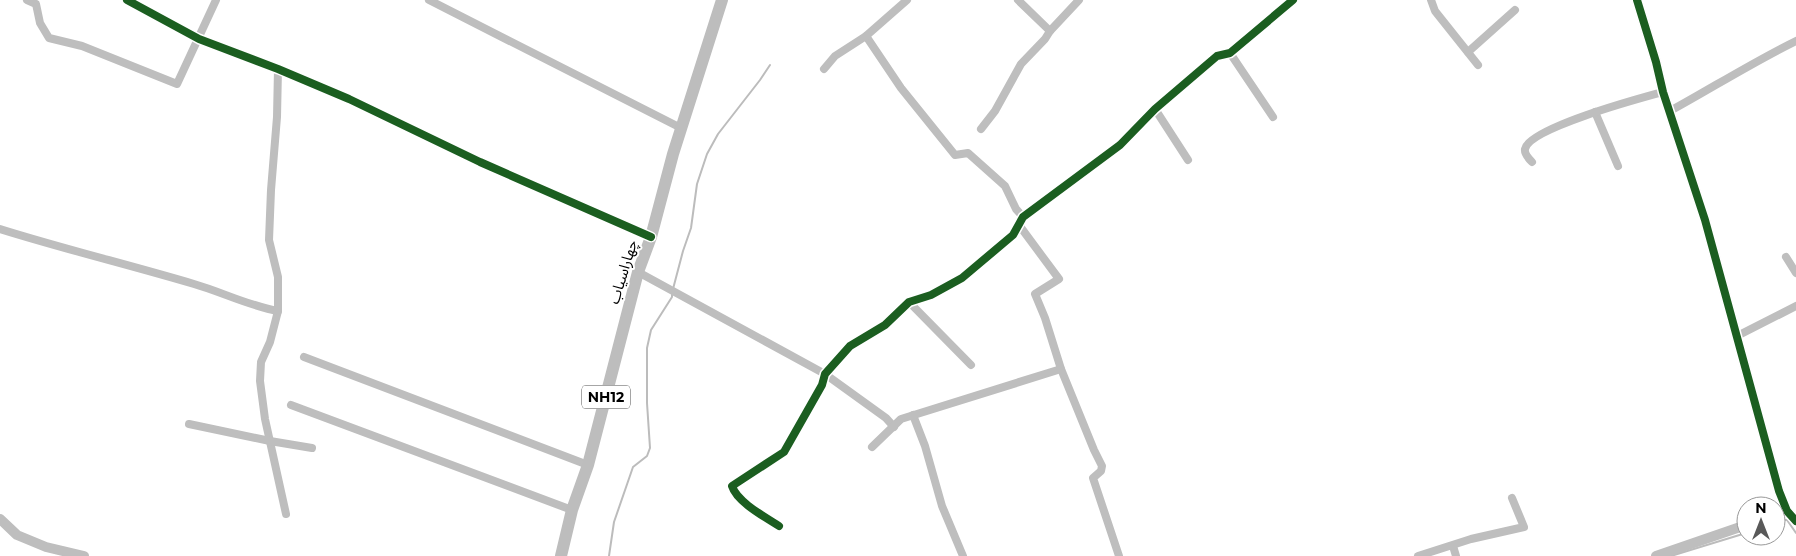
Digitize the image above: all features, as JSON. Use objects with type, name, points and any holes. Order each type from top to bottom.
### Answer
[{"type":"highway","name":"چهاراسیاب","points":[[561,556],[572,510],[588,465],[638,272],[651,237],[681,128],[722,0]]},
{"type":"street","points":[[27,0],[36,4],[40,23],[49,38],[82,46],[178,84],[216,0]]},
{"type":"street","points":[[127,0],[199,39],[349,99],[480,162],[651,237]]},
{"type":"street","points":[[429,0],[681,128]]},
{"type":"street","points":[[824,69],[835,56],[866,36],[907,0]]},
{"type":"street","points":[[1018,0],[1050,30]]},
{"type":"street","points":[[981,129],[995,111],[1021,64],[1045,40],[1050,30],[1079,0]]},
{"type":"street","points":[[779,526],[746,504],[733,491],[732,486],[784,452],[822,385],[825,374],[850,346],[885,325],[909,302],[931,295],[962,278],[1013,236],[1023,217],[1120,146],[1155,108],[1217,56],[1230,53],[1293,0]]},
{"type":"street","points":[[1430,0],[1435,11],[1478,65]]},
{"type":"street","points":[[1637,0],[1663,92],[1705,220],[1779,491],[1787,511],[1796,521]]},
{"type":"street","points":[[1468,52],[1515,10]]},
{"type":"street","points":[[866,36],[901,88],[955,156],[968,153],[1005,186],[1016,208],[1023,217]]},
{"type":"street","points":[[1670,111],[1762,58],[1796,41]]},
{"type":"street","points":[[1230,53],[1273,117]]},
{"type":"street","points":[[278,69],[277,117],[269,240],[278,277],[278,311],[270,342],[261,362],[260,372],[264,419],[286,514]]},
{"type":"street","points":[[1532,162],[1525,153],[1525,148],[1527,144],[1546,132],[1595,112],[1663,92]]},
{"type":"street","points":[[1155,108],[1188,160]]},
{"type":"street","points":[[1595,112],[1618,166]]},
{"type":"street","points":[[1018,225],[1059,279],[1035,294],[1045,318],[1061,369],[1102,466],[1101,471],[1093,478],[1119,556]]},
{"type":"street","points":[[0,229],[55,246],[130,265],[218,291],[262,308],[278,311]]},
{"type":"street","points":[[1786,257],[1796,272]]},
{"type":"street","points":[[638,272],[825,374],[886,418],[894,427]]},
{"type":"street","points":[[909,302],[971,365]]},
{"type":"street","points":[[1736,336],[1796,306]]},
{"type":"street","points":[[304,357],[588,465]]},
{"type":"street","points":[[872,447],[901,419],[1061,369]]},
{"type":"street","points":[[291,406],[572,510]]},
{"type":"street","points":[[913,415],[925,446],[942,506],[963,556]]},
{"type":"street","points":[[189,424],[312,448]]},
{"type":"street","points":[[1418,556],[1471,539],[1524,527],[1512,498]]},
{"type":"street","points":[[0,519],[17,535],[46,547],[84,556]]},
{"type":"street","points":[[1656,556],[1736,528]]},
{"type":"street","points":[[1453,546],[1456,556]]},
{"type":"waterway","points":[[673,289],[691,228],[697,184],[707,154],[718,134],[770,65]]},
{"type":"waterway","points":[[609,556],[614,522],[633,467],[647,456],[650,448],[647,403],[647,348],[651,330],[672,297],[672,293]]},
{"type":"waterway","points":[[1786,520],[1796,533]]},
{"type":"waterway","points":[[1671,556],[1736,536]]},
{"type":"cycle path","points":[[127,0],[199,39],[349,99],[480,162],[651,237]]},
{"type":"cycle path","points":[[779,526],[759,514],[739,498],[732,486],[784,452],[822,385],[825,374],[850,346],[885,325],[909,302],[931,295],[962,278],[1013,235],[1023,217],[1120,145],[1155,109],[1217,56],[1230,53],[1293,0]]},
{"type":"cycle path","points":[[1637,0],[1663,92],[1705,220],[1779,491],[1787,511],[1796,521]]}]
